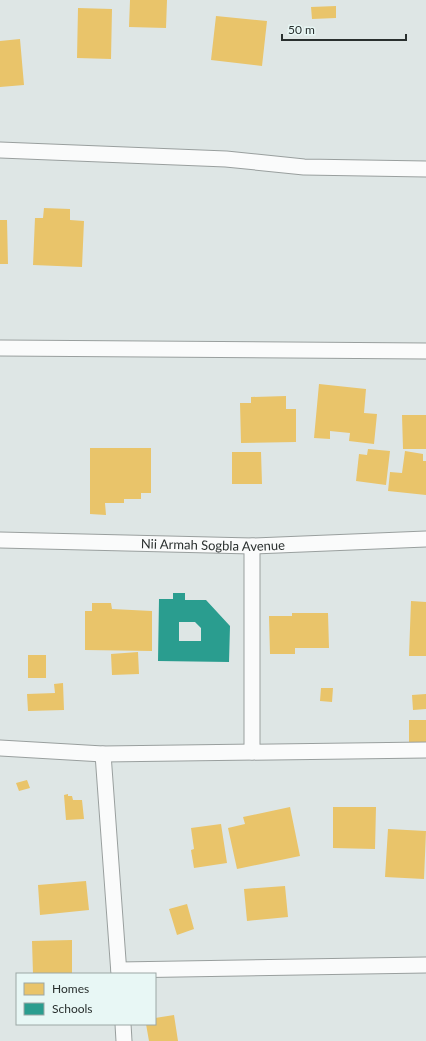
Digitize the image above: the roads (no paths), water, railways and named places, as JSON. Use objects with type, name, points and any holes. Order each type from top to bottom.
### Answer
[{"type":"street","points":[[0,150],[226,159],[304,167],[426,169]]},
{"type":"street","points":[[0,348],[426,351]]},
{"type":"street","name":"Nii Armah Sogbla Avenue","points":[[0,540],[252,546],[426,539]]},
{"type":"street","points":[[252,546],[252,752]]},
{"type":"street","points":[[0,748],[103,754],[426,750]]},
{"type":"street","points":[[103,754],[119,972],[426,964]]},
{"type":"street","points":[[123,1025],[124,1041]]}]
